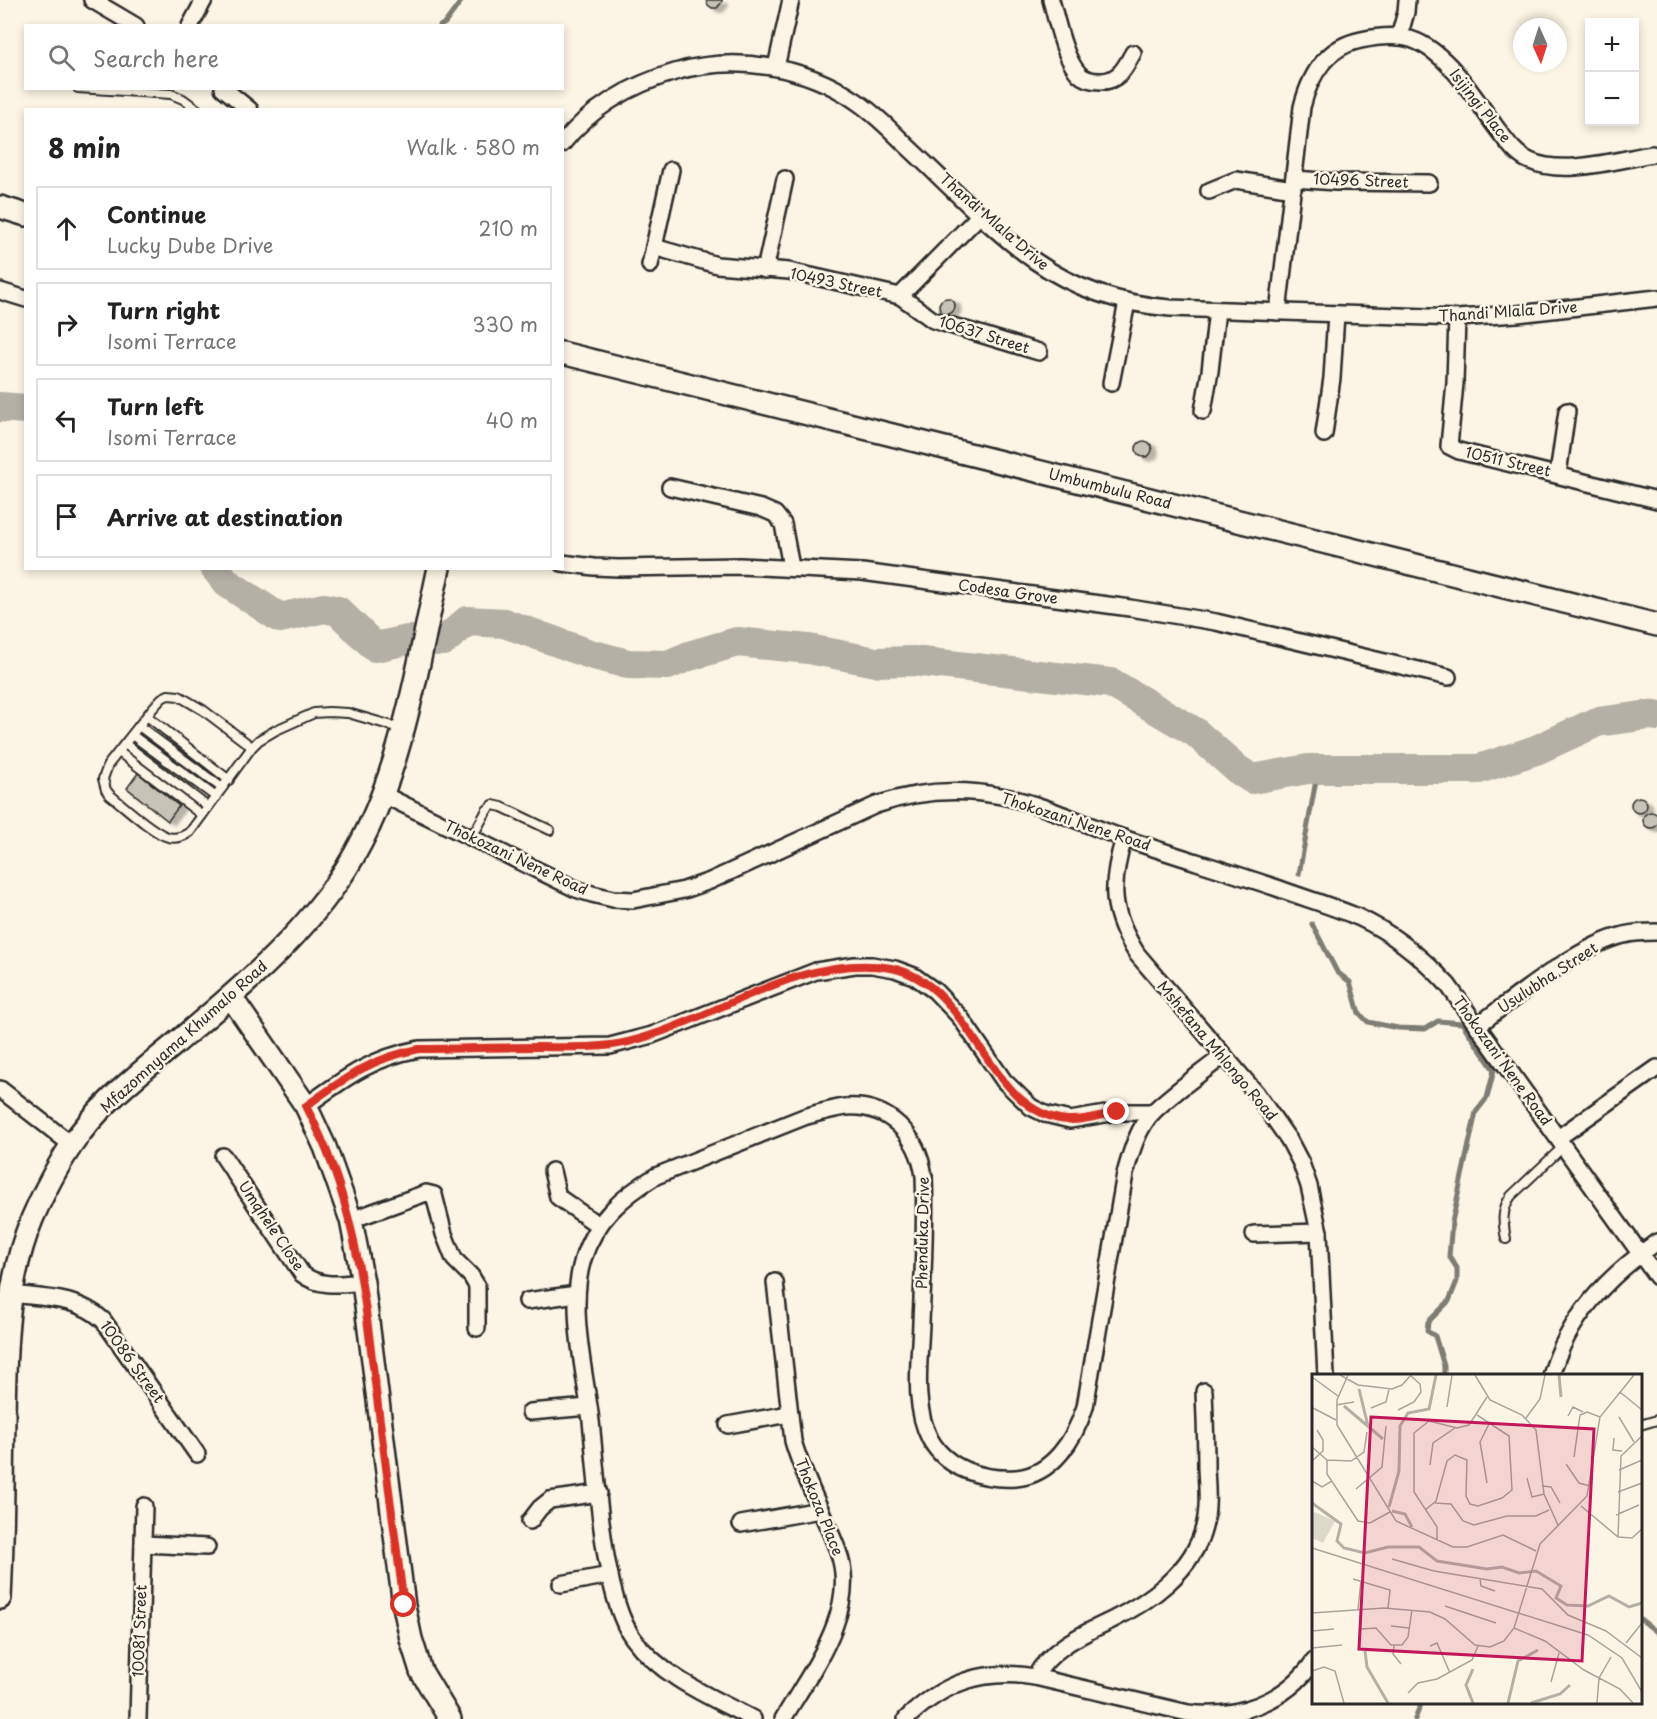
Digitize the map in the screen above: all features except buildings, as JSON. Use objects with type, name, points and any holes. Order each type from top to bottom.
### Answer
[{"type":"street","points":[[92,0],[133,24]]},
{"type":"street","points":[[191,24],[204,0]]},
{"type":"street","points":[[776,67],[791,0]]},
{"type":"street","points":[[1051,0],[1072,64],[1080,75],[1097,81],[1114,79],[1133,54]]},
{"type":"street","points":[[1399,37],[1407,0]]},
{"type":"street","name":"Isijingi Place","points":[[1278,312],[1302,107],[1312,76],[1319,66],[1340,47],[1354,41],[1399,37],[1419,42],[1452,68],[1509,144],[1528,161],[1547,166],[1576,166],[1652,154]]},
{"type":"street","name":"Thandi Mlala Drive","points":[[564,142],[590,115],[612,99],[659,76],[713,64],[739,63],[776,67],[821,81],[857,101],[1034,260],[1052,272],[1102,295],[1127,302],[1149,306],[1216,310],[1457,318],[1528,313],[1657,298]]},
{"type":"street","points":[[225,90],[248,108]]},
{"type":"street","points":[[650,266],[671,171]]},
{"type":"street","points":[[765,270],[785,179]]},
{"type":"street","name":"10496 Street","points":[[1209,191],[1236,180],[1293,184],[1429,183]]},
{"type":"street","points":[[0,207],[24,214]]},
{"type":"street","name":"10493 Street","points":[[654,247],[700,262],[807,275],[900,296],[981,214]]},
{"type":"street","points":[[0,291],[24,298]]},
{"type":"street","name":"10637 Street","points":[[900,296],[933,320],[1039,352]]},
{"type":"street","points":[[1111,383],[1127,302]]},
{"type":"street","points":[[1203,411],[1210,371],[1216,310]]},
{"type":"street","points":[[1324,434],[1332,378],[1336,314]]},
{"type":"street","name":"10511 Street","points":[[1457,318],[1455,383],[1449,446],[1459,451],[1657,500]]},
{"type":"street","name":"Umbumbulu Road","points":[[564,353],[1657,625]]},
{"type":"street","points":[[1558,474],[1567,411]]},
{"type":"street","points":[[670,487],[761,508],[775,514],[783,524],[791,567]]},
{"type":"street","name":"Codesa Grove","points":[[564,562],[619,568],[740,566],[862,572],[1216,622],[1448,677]]},
{"type":"street","name":"Mfazomnyama Khumalo Road","points":[[0,1599],[5,1350],[11,1294],[18,1262],[32,1220],[72,1145],[110,1101],[231,997],[278,953],[339,880],[359,846],[382,794],[403,729],[421,658],[439,570]]},
{"type":"street","name":"Thokozani Nene Road","points":[[382,794],[576,889],[613,899],[633,900],[684,890],[710,881],[898,797],[918,793],[953,792],[1000,795],[1358,917],[1407,946],[1448,986],[1657,1277]]},
{"type":"street","name":"Mshefana Mhlongo Road","points":[[1124,838],[1115,867],[1114,886],[1115,902],[1125,934],[1137,954],[1256,1094],[1289,1140],[1301,1163],[1309,1186],[1319,1232],[1326,1374]]},
{"type":"street","name":"Usulubha Street","points":[[1478,1025],[1553,972],[1604,941],[1623,935],[1657,932]]},
{"type":"street","points":[[306,1106],[351,1074],[395,1054],[419,1049],[610,1046],[652,1035],[816,970],[855,965],[894,969],[914,976],[935,991],[960,1017],[1004,1081],[1031,1107],[1045,1114],[1070,1120],[1117,1112],[1153,1112]]},
{"type":"street","points":[[231,997],[306,1106],[325,1147],[351,1220],[363,1282],[406,1617],[421,1671],[450,1719]]},
{"type":"street","name":"Phenduka Drive","points":[[753,1719],[674,1676],[655,1662],[640,1647],[624,1621],[610,1575],[578,1318],[578,1276],[583,1258],[598,1225],[618,1203],[656,1176],[804,1117],[847,1107],[876,1110],[891,1117],[904,1128],[915,1144],[924,1176],[919,1377],[924,1421],[930,1439],[940,1452],[968,1472],[1004,1479],[1021,1478],[1043,1468],[1063,1452],[1074,1437],[1085,1407],[1125,1174],[1141,1130],[1153,1112],[1223,1056]]},
{"type":"street","name":"Thokozani Nene Road","points":[[1561,1142],[1657,1068]]},
{"type":"street","points":[[0,1089],[72,1145]]},
{"type":"street","name":"Umqhele Close","points":[[223,1156],[302,1274],[317,1283],[363,1282]]},
{"type":"street","points":[[552,1171],[558,1197],[598,1225]]},
{"type":"street","points":[[351,1220],[426,1193],[434,1195],[444,1234],[454,1259],[471,1276],[477,1286],[477,1329]]},
{"type":"street","points":[[1254,1234],[1319,1232]]},
{"type":"street","points":[[1552,1374],[1566,1335],[1592,1298],[1609,1280],[1657,1242]]},
{"type":"street","name":"Thokoza Place","points":[[775,1282],[789,1414],[799,1461],[839,1552],[844,1579],[843,1599],[836,1624],[783,1719]]},
{"type":"street","name":"10086 Street","points":[[11,1294],[69,1302],[94,1312],[103,1320],[197,1454]]},
{"type":"street","points":[[527,1301],[578,1294]]},
{"type":"street","points":[[1035,1677],[1042,1664],[1063,1647],[1081,1635],[1144,1603],[1180,1569],[1196,1545],[1204,1525],[1208,1500],[1204,1390]]},
{"type":"street","points":[[530,1412],[590,1407]]},
{"type":"street","points":[[728,1425],[789,1414]]},
{"type":"street","points":[[530,1521],[550,1500],[599,1493]]},
{"type":"street","name":"10081 Street","points":[[138,1719],[144,1506]]},
{"type":"street","points":[[741,1524],[820,1510]]},
{"type":"street","points":[[143,1544],[207,1547]]},
{"type":"street","points":[[561,1584],[610,1575]]},
{"type":"street","points":[[906,1719],[928,1698],[953,1685],[995,1674],[1035,1677],[1188,1713],[1229,1714],[1255,1707],[1287,1690],[1312,1664]]},
{"type":"lane","points":[[109,90],[171,94],[195,108]]},
{"type":"lane","points":[[252,747],[203,710],[173,694],[162,698],[147,716],[118,752],[105,771],[103,779],[110,795],[162,834],[169,837],[184,836],[190,832],[252,747],[266,735],[314,713],[348,713],[403,729]]},
{"type":"lane","points":[[147,716],[229,780]]},
{"type":"lane","points":[[139,726],[222,788]]},
{"type":"lane","points":[[132,735],[216,797]]},
{"type":"lane","points":[[125,744],[208,807]]},
{"type":"lane","points":[[118,752],[202,815]]},
{"type":"lane","points":[[471,838],[487,810],[493,805],[550,830]]},
{"type":"lane","points":[[1506,1239],[1503,1215],[1505,1204],[1561,1142]]},
{"type":"lane","points":[[1642,1425],[1657,1420]]},
{"type":"waterway","points":[[443,24],[462,0]]},
{"type":"waterway","points":[[0,407],[24,409]]},
{"type":"waterway","points":[[217,570],[227,583],[280,618],[324,608],[338,611],[375,647],[408,640],[444,641],[467,621],[504,623],[590,654],[628,664],[668,665],[689,656],[737,642],[809,649],[876,662],[913,661],[1111,683],[1195,732],[1237,769],[1252,779],[1308,769],[1479,769],[1536,750],[1597,722],[1657,716]]},
{"type":"waterway","points":[[1299,874],[1318,769]]},
{"type":"waterway","points":[[1312,924],[1337,972],[1350,982],[1359,1013],[1368,1022],[1398,1028],[1425,1029],[1438,1021],[1462,1023],[1494,1070],[1487,1098],[1476,1112],[1452,1222],[1449,1256],[1457,1268],[1457,1281],[1449,1301],[1428,1322],[1427,1331],[1435,1336],[1444,1366],[1444,1374]]},
{"type":"waterway","points":[[1642,1621],[1657,1632]]},
{"type":"waterway","points":[[1415,1719],[1421,1704]]},
{"type":"route","points":[[404,1605],[363,1282],[351,1220],[338,1179],[306,1106],[351,1074],[372,1062],[419,1049],[610,1046],[652,1035],[816,970],[872,965],[914,976],[944,999],[960,1017],[1004,1081],[1018,1097],[1031,1107],[1045,1114],[1070,1120],[1117,1112]]}]
